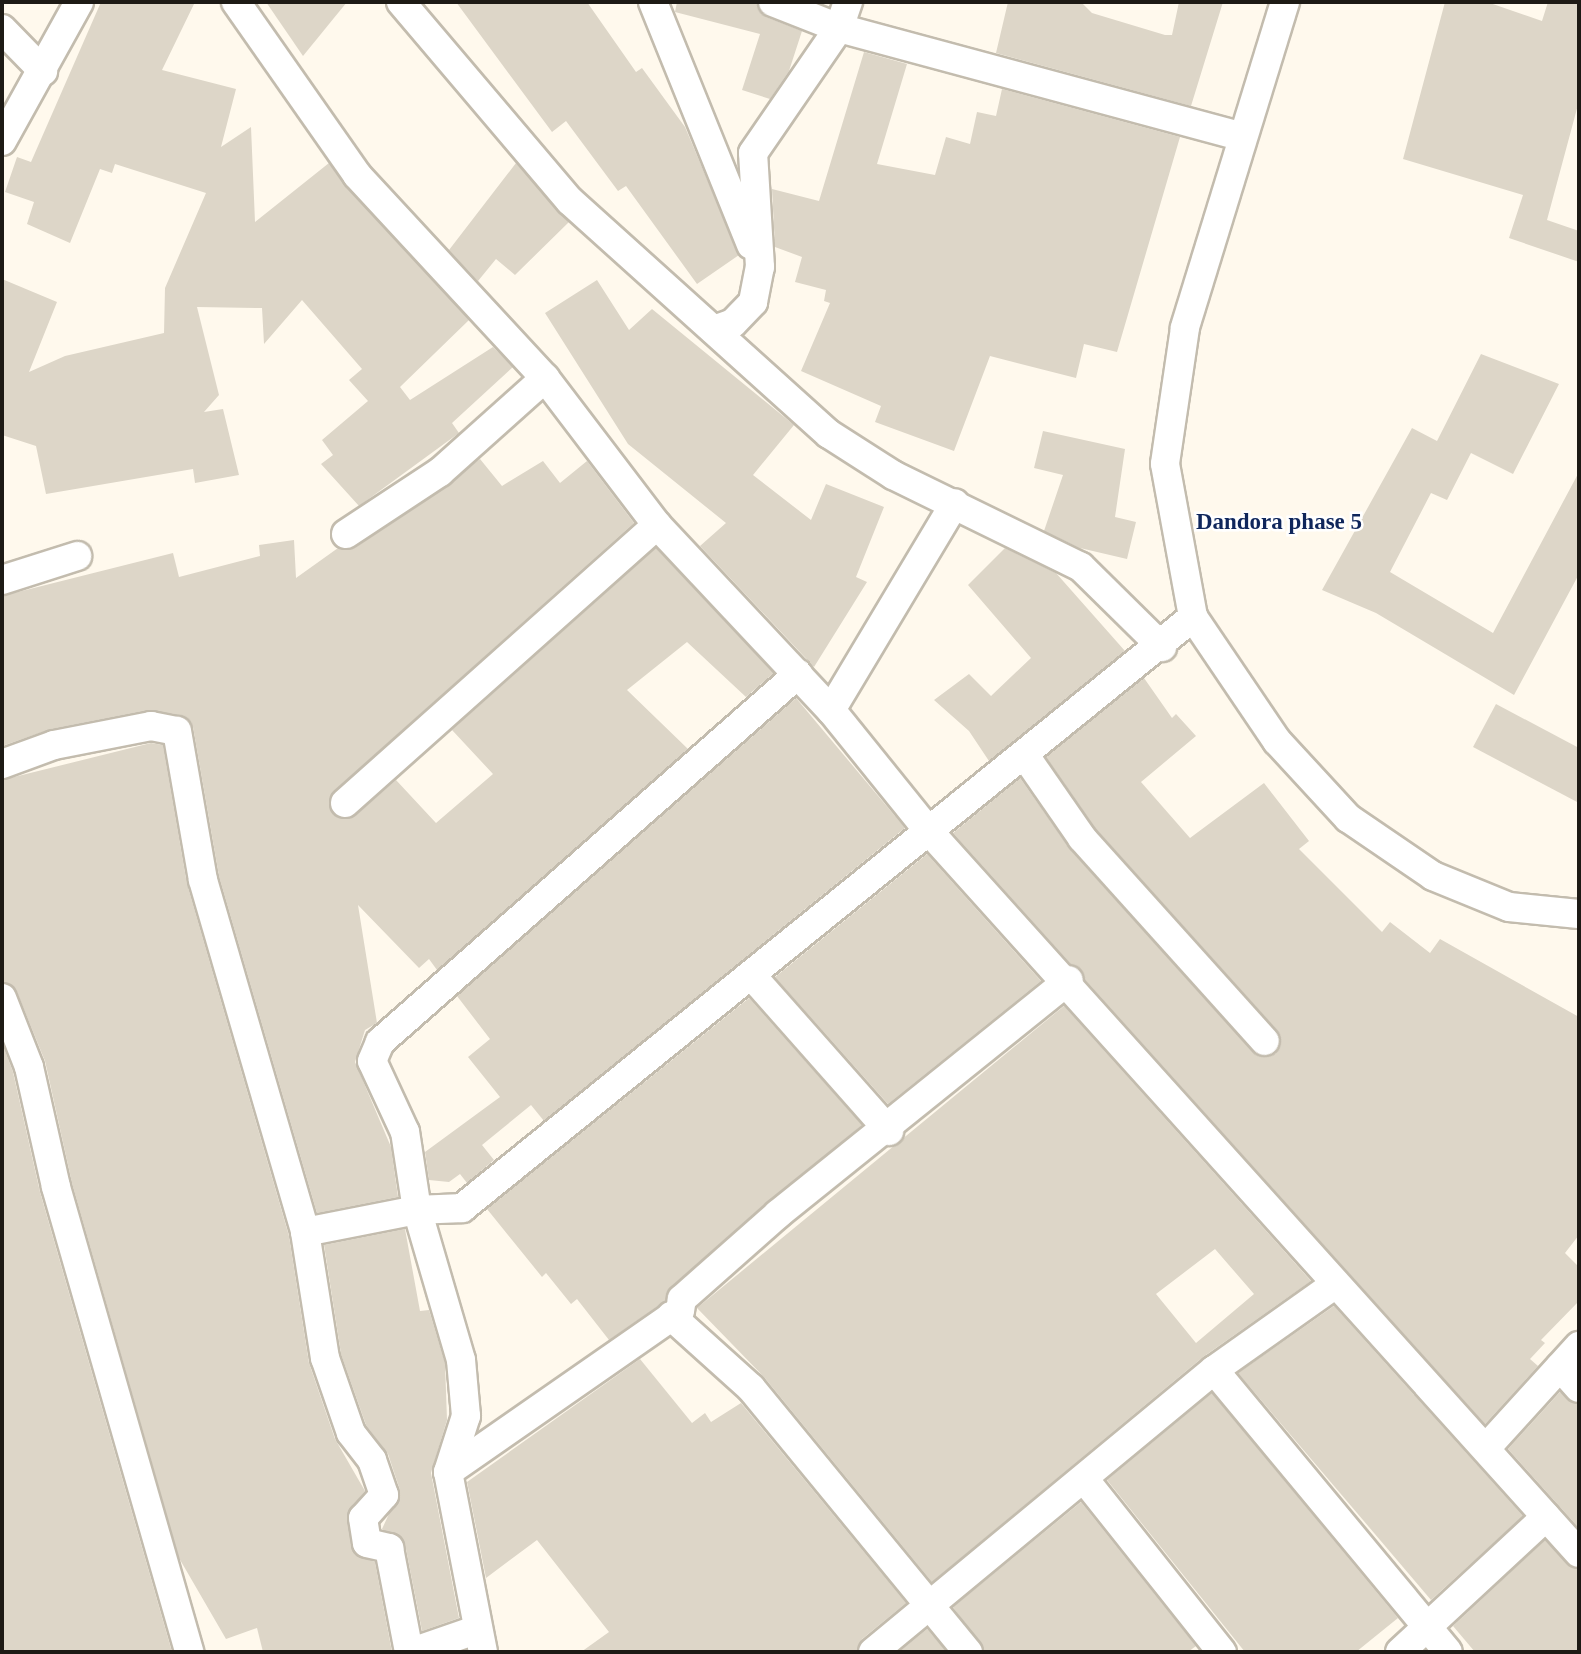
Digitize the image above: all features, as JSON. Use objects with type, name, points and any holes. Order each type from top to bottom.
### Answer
[{"type":"street","points":[[2,141],[79,2]]},
{"type":"street","points":[[236,2],[357,176],[545,379],[657,524],[831,710],[927,829],[1069,981],[1334,1285],[1487,1447],[1579,1553]]},
{"type":"street","points":[[401,2],[570,201],[830,435],[955,503],[1082,567],[1162,647]]},
{"type":"street","points":[[653,2],[760,267]]},
{"type":"street","points":[[773,2],[844,15],[1239,136]]},
{"type":"street","points":[[1285,2],[1239,136],[1185,328],[1166,464],[1193,617],[1277,741],[1348,818],[1433,876],[1509,907],[1579,914]]},
{"type":"street","points":[[714,330],[733,323],[752,302],[760,267],[753,153],[844,15]]},
{"type":"street","points":[[2,29],[43,71]]},
{"type":"street","points":[[346,534],[440,472],[545,379]]},
{"type":"street","points":[[831,710],[955,503]]},
{"type":"street","points":[[345,803],[657,524]]},
{"type":"street","points":[[2,580],[77,556]]},
{"type":"street","points":[[305,1232],[417,1210],[463,1208],[752,976],[927,829],[1026,757],[1162,647],[1193,617]]},
{"type":"street","points":[[2,764],[151,726],[177,731],[203,880],[305,1232],[325,1358],[351,1433],[372,1460],[384,1495],[363,1518],[367,1543],[389,1548],[411,1652],[480,1641],[448,1472],[466,1416],[461,1360],[417,1210],[405,1132],[372,1061],[380,1042],[798,674]]},
{"type":"street","points":[[1026,757],[1082,838],[1265,1041]]},
{"type":"street","points":[[752,976],[889,1131]]},
{"type":"street","points":[[448,1472],[671,1316],[778,1214],[889,1131],[1069,981]]},
{"type":"street","points":[[2,998],[29,1067],[56,1187],[189,1652]]},
{"type":"street","points":[[873,1652],[1086,1480],[1214,1370],[1334,1285]]},
{"type":"street","points":[[671,1316],[751,1388],[968,1652]]},
{"type":"street","points":[[1487,1447],[1579,1346]]},
{"type":"street","points":[[1560,1367],[1579,1388]]},
{"type":"street","points":[[1214,1370],[1425,1628],[1448,1652]]},
{"type":"street","points":[[1086,1480],[1222,1652]]},
{"type":"street","points":[[1400,1652],[1546,1517]]},
{"type":"building","points":[[101,2],[195,2],[162,70],[236,89],[221,147],[251,127],[255,222],[329,163],[469,320],[400,387],[410,400],[493,347],[513,367],[452,423],[459,433],[359,506],[321,464],[333,455],[322,440],[368,401],[349,380],[362,369],[302,300],[264,344],[262,308],[197,307],[219,395],[204,412],[223,409],[239,475],[195,483],[193,469],[46,494],[36,446],[2,435],[2,279],[57,302],[29,372],[65,356],[164,333],[165,288],[206,193],[115,164],[112,173],[100,169],[70,243],[27,224],[34,202],[5,192],[17,157],[31,162]]},
{"type":"building","points":[[266,2],[347,2],[303,56]]},
{"type":"building","points":[[456,2],[587,2],[636,72],[642,68],[685,127],[739,255],[697,284],[626,186],[618,191],[566,121],[552,132]]},
{"type":"building","points":[[677,2],[757,2],[766,17],[802,31],[789,71],[770,99],[742,90],[760,34],[675,12]]},
{"type":"building","points":[[1008,2],[1081,2],[1092,13],[1172,35],[1179,2],[1223,2],[1191,106],[996,53]]},
{"type":"building","points":[[1445,2],[1487,2],[1542,21],[1548,2],[1579,2],[1579,101],[1547,220],[1579,231],[1579,262],[1509,238],[1523,195],[1403,159]]},
{"type":"building","points":[[864,52],[907,64],[877,164],[935,175],[946,137],[970,144],[977,112],[996,116],[1002,89],[1180,137],[1117,352],[1084,344],[1076,378],[990,356],[954,451],[875,422],[881,406],[801,371],[830,303],[824,301],[826,290],[795,282],[802,257],[775,247],[772,189],[819,201]]},
{"type":"building","points":[[516,163],[569,222],[515,275],[496,259],[478,281],[449,250]]},
{"type":"building","points":[[597,280],[629,330],[652,309],[794,425],[753,475],[811,520],[826,484],[884,507],[856,577],[867,582],[814,667],[700,546],[726,523],[628,444],[545,313]]},
{"type":"building","points":[[1481,354],[1559,384],[1513,474],[1471,453],[1447,500],[1431,493],[1390,572],[1493,633],[1579,472],[1579,574],[1514,695],[1376,613],[1322,590],[1412,428],[1437,441]]},
{"type":"building","points":[[1043,431],[1125,449],[1115,517],[1136,522],[1127,559],[1080,548],[1044,531],[1063,475],[1034,468]]},
{"type":"building","points":[[480,459],[502,486],[543,461],[560,483],[587,461],[634,523],[334,791],[333,815],[355,816],[396,780],[436,823],[493,774],[452,730],[656,548],[774,673],[746,697],[687,642],[627,690],[688,749],[437,970],[429,959],[419,968],[358,905],[377,1023],[365,1030],[355,1062],[391,1147],[398,1197],[317,1213],[219,876],[193,727],[181,715],[148,710],[51,729],[2,746],[2,596],[173,553],[179,577],[260,556],[259,545],[294,540],[296,578],[338,548],[355,548]]},
{"type":"building","points":[[1005,548],[1056,573],[1125,651],[989,761],[969,731],[934,700],[969,674],[991,696],[1031,658],[968,585]]},
{"type":"building","points":[[1144,678],[1172,718],[1176,714],[1196,736],[1141,782],[1190,838],[1264,783],[1309,841],[1299,849],[1382,932],[1390,922],[1430,953],[1440,939],[1579,1017],[1579,1235],[1565,1253],[1579,1267],[1579,1301],[1541,1340],[1545,1343],[1530,1359],[1538,1366],[1485,1424],[953,833],[1020,778],[1070,849],[1253,1052],[1276,1054],[1277,1030],[1095,828],[1046,757]]},
{"type":"building","points":[[796,698],[905,828],[544,1121],[531,1105],[482,1145],[494,1160],[467,1183],[460,1174],[449,1182],[429,1180],[425,1152],[500,1097],[468,1057],[490,1039],[457,996]]},
{"type":"building","points":[[1496,704],[1579,748],[1579,803],[1473,747]]},
{"type":"building","points":[[151,743],[163,745],[187,884],[289,1236],[309,1363],[335,1439],[365,1491],[347,1514],[351,1546],[355,1555],[375,1562],[392,1652],[263,1652],[257,1628],[226,1639],[179,1558],[72,1183],[45,1061],[17,992],[2,982],[2,780]]},
{"type":"building","points":[[927,854],[1041,981],[888,1104],[775,977]]},
{"type":"building","points":[[749,998],[862,1125],[671,1287],[665,1301],[609,1340],[577,1299],[571,1304],[546,1273],[542,1277],[487,1209]]},
{"type":"building","points":[[1064,1006],[1311,1281],[1203,1357],[932,1582],[764,1377],[697,1308]],"holes":[[[1215,1249],[1254,1294],[1196,1343],[1156,1294]]]},
{"type":"building","points":[[2,1043],[13,1072],[40,1192],[172,1652],[2,1652]]},
{"type":"building","points":[[405,1229],[420,1311],[429,1310],[445,1363],[447,1420],[431,1473],[459,1618],[422,1631],[405,1544],[382,1529],[400,1490],[388,1454],[366,1425],[341,1354],[324,1245]]},
{"type":"building","points":[[1334,1306],[1523,1516],[1431,1600],[1238,1373]]},
{"type":"building","points":[[640,1359],[692,1423],[705,1413],[711,1422],[741,1403],[906,1603],[862,1639],[857,1652],[581,1652],[609,1632],[537,1540],[486,1578],[467,1482]]},
{"type":"building","points":[[1560,1392],[1579,1404],[1579,1528],[1508,1449]]},
{"type":"building","points":[[1212,1393],[1398,1618],[1356,1652],[1245,1652],[1107,1480]]},
{"type":"building","points":[[1081,1502],[1196,1646],[1188,1652],[984,1652],[953,1607]]},
{"type":"building","points":[[1545,1540],[1579,1569],[1579,1652],[1475,1652],[1453,1626]]},
{"type":"building","points":[[927,1629],[947,1652],[899,1652]]},
{"type":"district","name":"Dandora phase 5","points":[[1279,522]]}]
